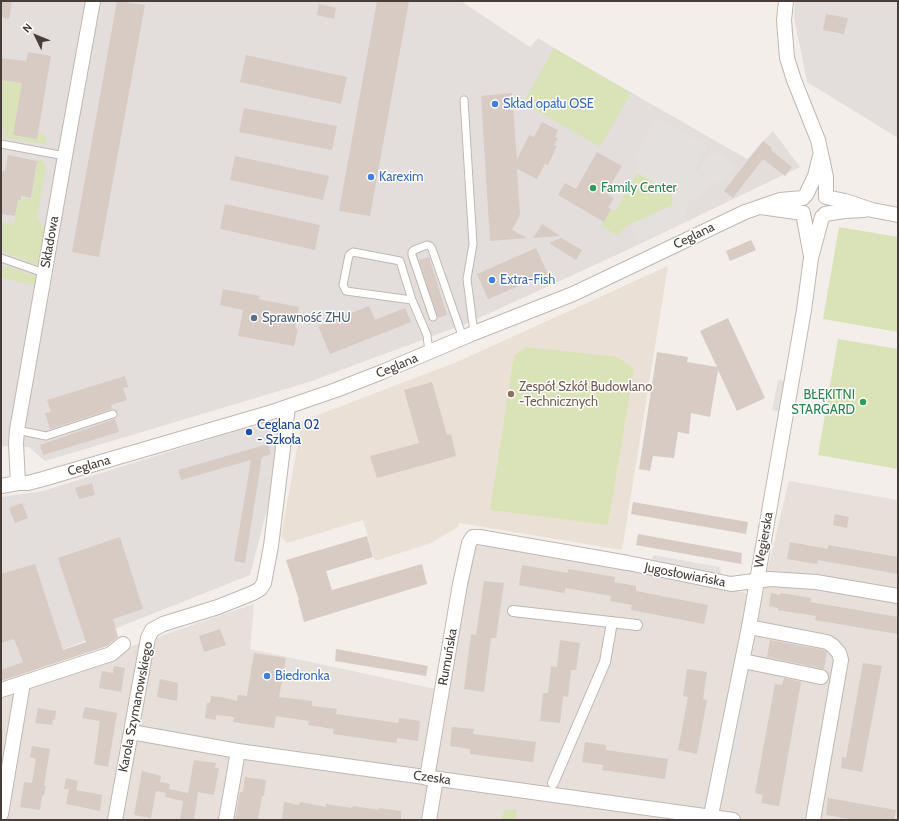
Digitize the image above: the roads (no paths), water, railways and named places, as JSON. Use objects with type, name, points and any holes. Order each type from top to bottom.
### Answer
[{"type":"street","name":"Składowa","points":[[18,483],[16,443],[17,430],[94,1]]},
{"type":"street","points":[[786,1],[784,20],[787,58],[797,90],[814,127],[818,140],[826,177],[826,197],[828,206],[824,216]]},
{"type":"street","points":[[820,154],[815,176],[801,203],[803,213],[812,219],[844,211],[872,210]]},
{"type":"street","points":[[804,196],[810,192],[818,192],[826,197],[845,201],[872,210],[898,215]]},
{"type":"street","name":"Ceglana","points":[[1,486],[28,483],[44,479],[288,407],[375,375],[469,335],[573,294],[732,218],[780,200],[804,196]]},
{"type":"street","name":"Ceglana","points":[[761,207],[803,213]]},
{"type":"street","name":"Węgierska","points":[[803,213],[811,258]]},
{"type":"street","name":"Węgierska","points":[[710,818],[749,627],[805,304],[811,258],[824,216]]},
{"type":"street","name":"Karola Szymanowskiego","points":[[115,820],[148,638],[152,630],[163,624],[218,607],[253,593],[260,589],[264,583],[271,546],[288,407]]},
{"type":"street","name":"Jugosłowiańska","points":[[473,537],[526,545],[731,584],[770,579],[816,582],[898,596]]},
{"type":"street","name":"Rumuńska","points":[[429,820],[432,778],[460,584],[469,543],[473,537]]},
{"type":"street","points":[[513,611],[638,625]]},
{"type":"street","points":[[553,783],[605,662],[612,622]]},
{"type":"street","points":[[749,627],[827,642],[839,653],[841,660],[813,820]]},
{"type":"street","points":[[1,690],[111,654],[123,644]]},
{"type":"street","points":[[742,661],[821,677]]},
{"type":"street","points":[[1,814],[23,683]]},
{"type":"street","name":"Czeska","points":[[130,738],[238,751],[733,820]]},
{"type":"street","points":[[226,820],[238,751]]},
{"type":"lane","points":[[464,100],[473,244],[467,279],[469,335]]},
{"type":"lane","points":[[1,144],[65,156]]},
{"type":"lane","points":[[433,317],[412,255],[414,250],[427,245],[432,249],[469,335]]},
{"type":"lane","points":[[412,300],[346,291],[343,285],[349,255],[353,252],[400,261],[412,300],[427,335],[428,344],[431,351]]},
{"type":"lane","points":[[1,258],[44,273]]},
{"type":"lane","points":[[17,430],[46,436],[113,414]]},
{"type":"place","name":"Skład opału OSE","points":[[495,104]]},
{"type":"place","name":"Karexim","points":[[371,177]]},
{"type":"place","name":"Family Center","points":[[593,188]]},
{"type":"place","name":"Extra-Fish","points":[[492,280]]},
{"type":"place","name":"Sprawność ZHU","points":[[254,318]]},
{"type":"place","name":"Zespół Szkół Budowlano -Technicznych","points":[[511,394]]},
{"type":"place","name":"BŁĘKITNI STARGARD","points":[[863,402]]},
{"type":"place","name":"Ceglana 02 - Szkoła","points":[[249,432]]},
{"type":"place","name":"Biedronka","points":[[267,676]]}]
